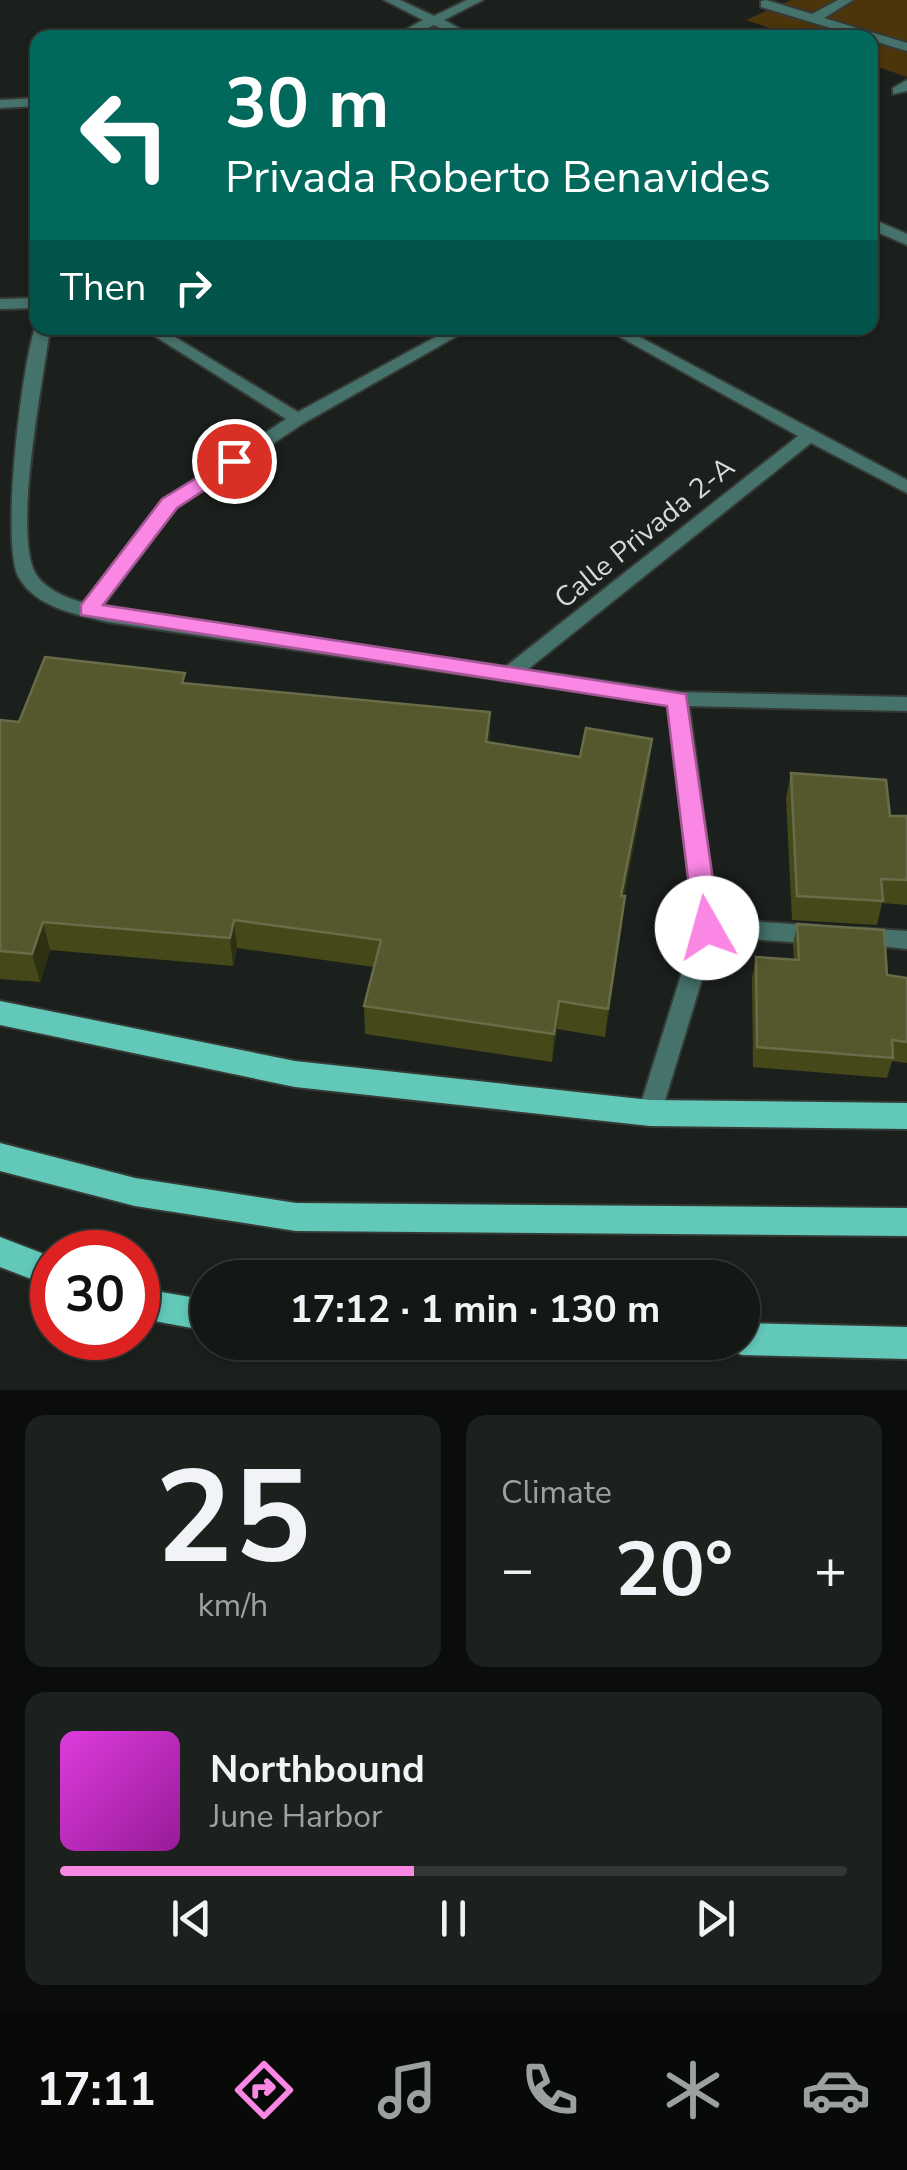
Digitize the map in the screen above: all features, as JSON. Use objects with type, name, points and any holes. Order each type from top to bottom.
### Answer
[{"type":"main road","points":[[0,1013],[295,1074],[650,1113],[907,1116]]},
{"type":"main road","points":[[0,1157],[135,1192],[296,1217],[907,1222]]},
{"type":"main road","points":[[0,1252],[30,1264]]},
{"type":"main road","points":[[160,1307],[190,1313]]},
{"type":"main road","points":[[760,1340],[907,1344]]},
{"type":"street","points":[[390,0],[454,30]]},
{"type":"street","points":[[412,30],[476,0]]},
{"type":"street","points":[[812,19],[847,0]]},
{"type":"street","points":[[766,4],[849,30]]},
{"type":"street","points":[[878,38],[907,47]]},
{"type":"street","points":[[0,104],[30,102]]},
{"type":"street","points":[[878,227],[907,240]]},
{"type":"street","points":[[0,304],[30,303]]},
{"type":"street","points":[[41,335],[16,534],[24,573],[51,600],[89,610],[678,699],[907,704]]},
{"type":"street","points":[[162,335],[298,418]]},
{"type":"street","points":[[89,610],[134,545],[170,504],[298,418],[450,335]]},
{"type":"street","points":[[625,335],[907,488]]},
{"type":"street","name":"Calle Privada 2-A","points":[[512,672],[810,435]]},
{"type":"street","points":[[650,1113],[707,928],[678,699]]},
{"type":"street","points":[[707,928],[907,940]]},
{"type":"shaded area","points":[[791,0],[907,0],[907,77],[878,67],[878,30],[775,30],[746,20]]},
{"type":"building","points":[[45,657],[185,673],[182,683],[490,712],[486,742],[580,757],[586,728],[652,739],[621,896],[625,896],[608,1009],[559,1001],[554,1034],[364,1006],[381,940],[234,920],[230,938],[43,922],[32,954],[0,951],[0,720],[19,722]]},
{"type":"building","points":[[791,773],[886,780],[890,816],[907,816],[907,880],[881,879],[883,901],[797,896]]},
{"type":"building","points":[[797,924],[884,930],[887,975],[907,978],[907,1042],[892,1040],[893,1058],[757,1047],[756,957],[799,960]]},
{"type":"route","points":[[234,461],[170,504],[134,545],[89,610],[107,616],[678,699],[707,928]]}]
